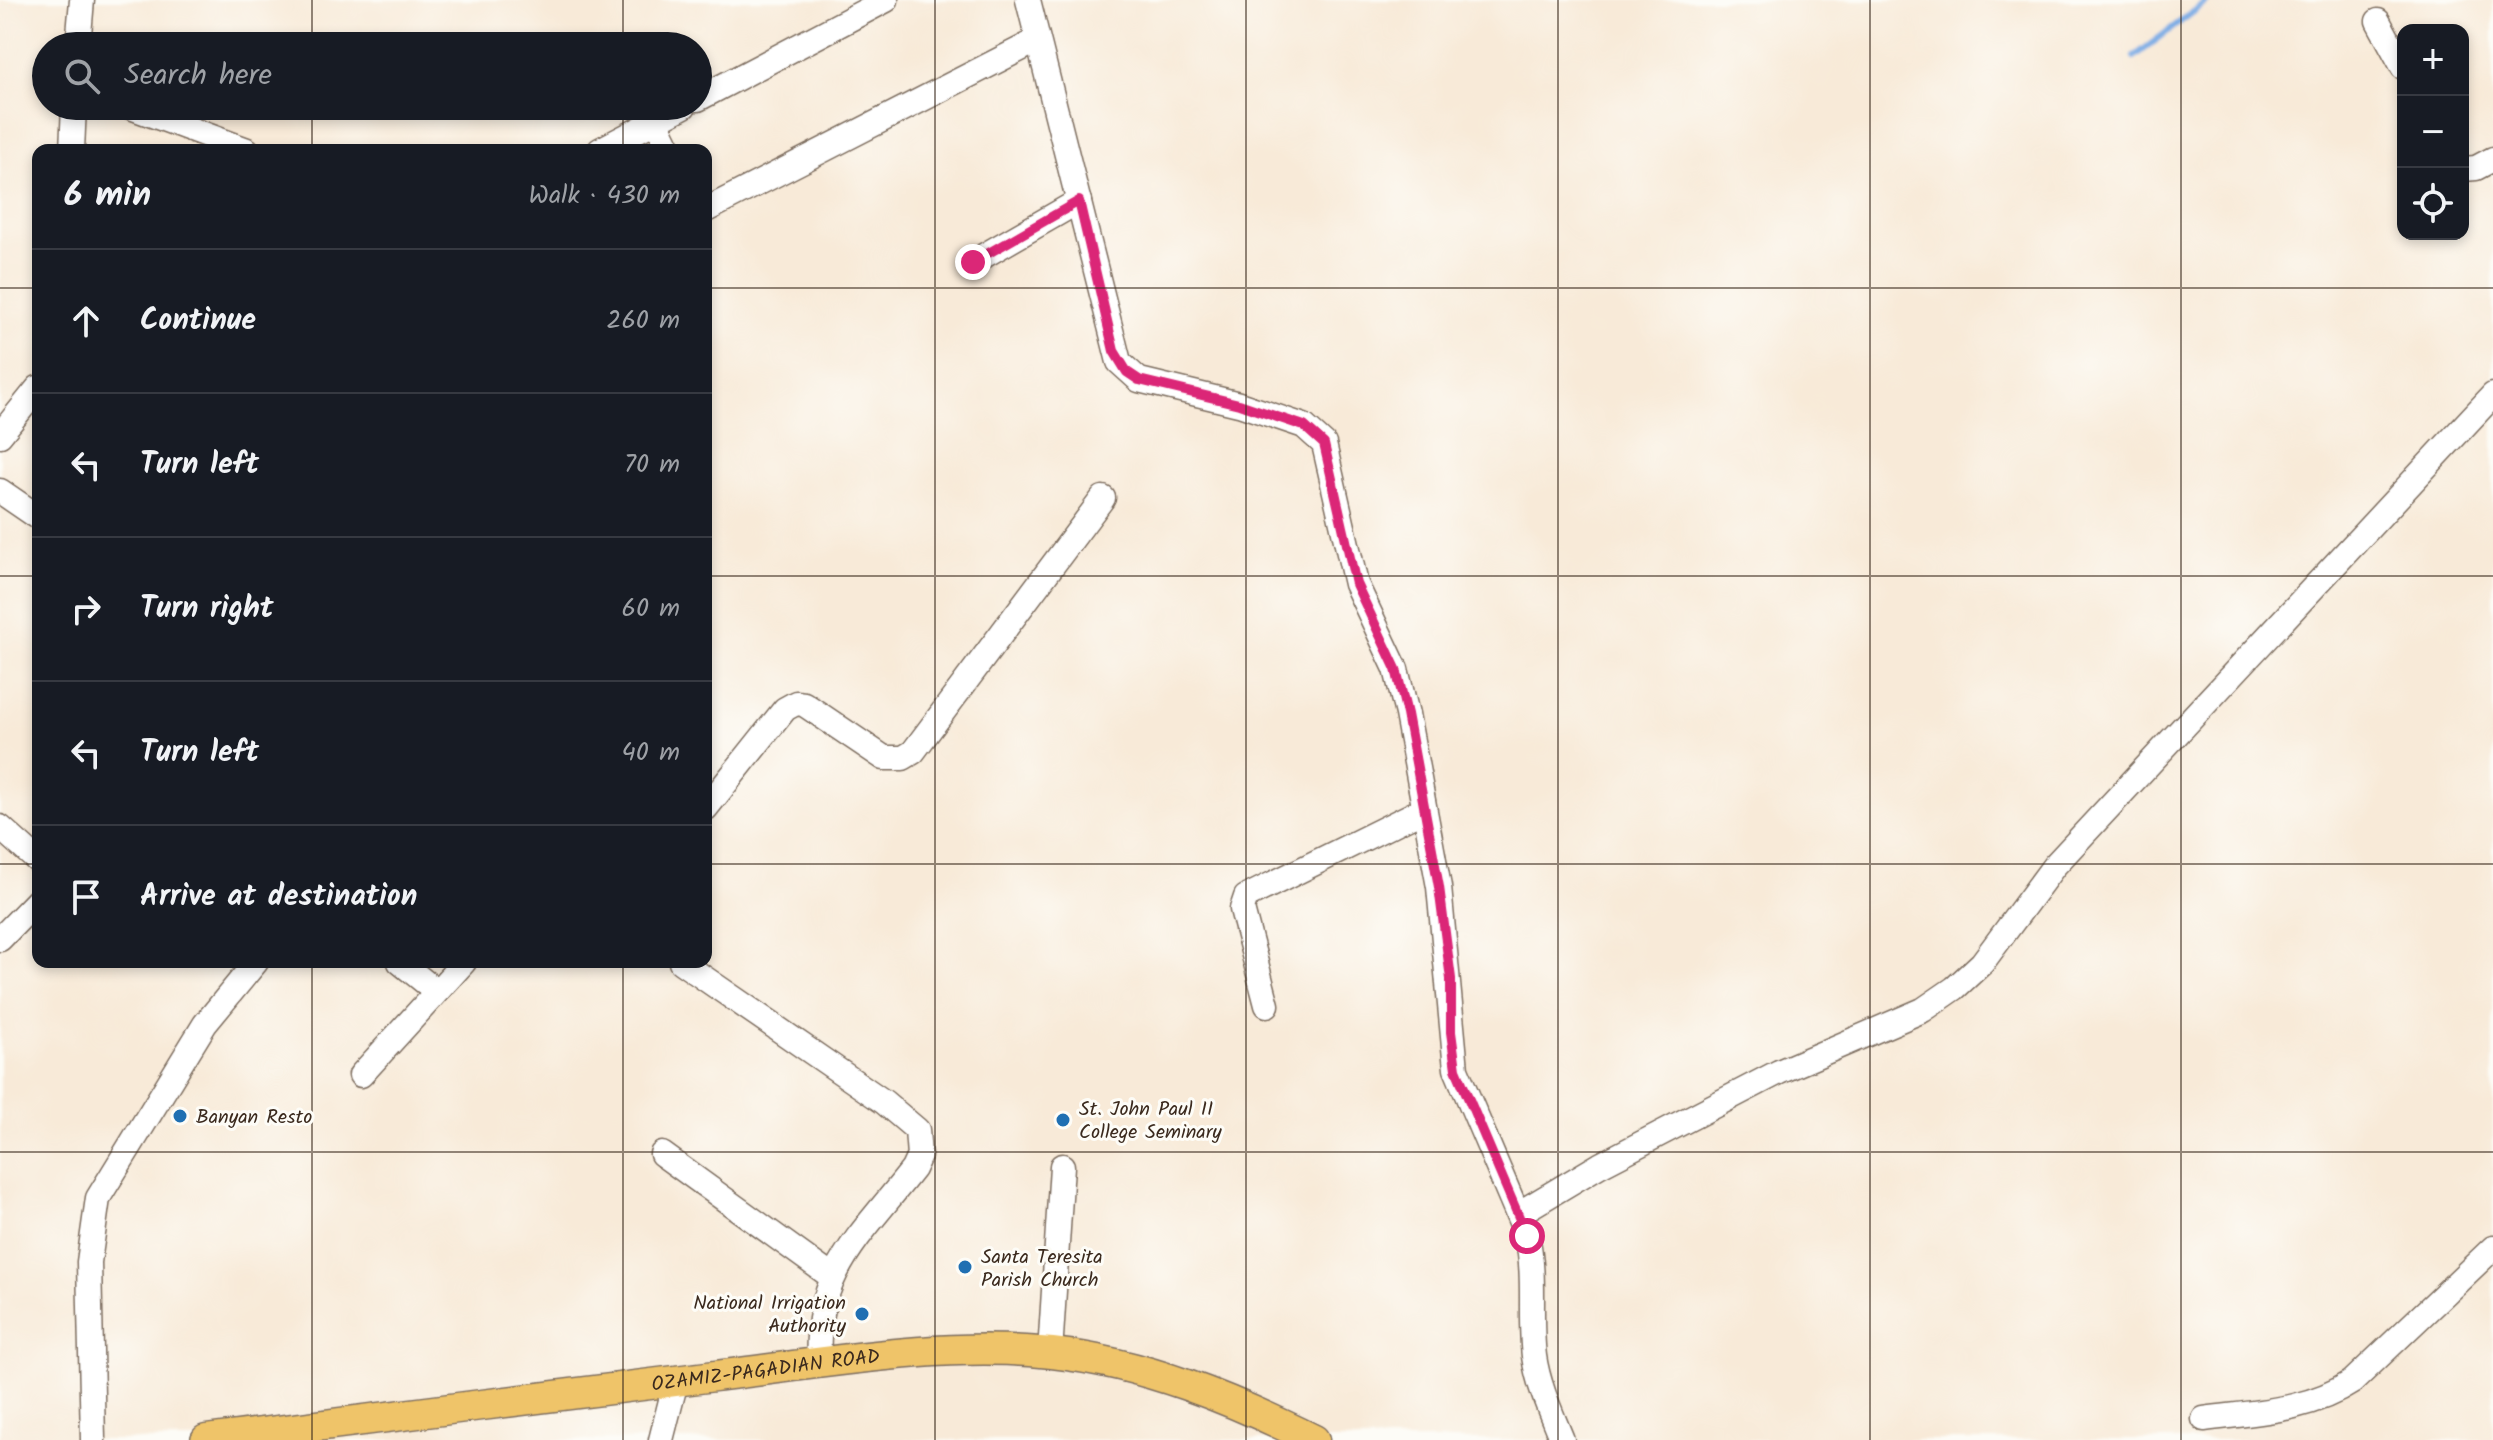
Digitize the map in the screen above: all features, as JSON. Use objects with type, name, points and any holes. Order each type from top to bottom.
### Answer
[{"type":"main road","name":"OZAMIZ-PAGADIAN ROAD","points":[[206,1440],[819,1364],[970,1350],[1050,1353],[1148,1372],[1203,1390],[1314,1440]]},
{"type":"street","points":[[79,32],[82,0]]},
{"type":"street","points":[[712,92],[886,0]]},
{"type":"street","points":[[1028,0],[1114,351],[1127,372],[1139,380],[1239,404],[1304,426],[1324,444],[1356,584],[1396,669],[1445,935],[1456,1069],[1518,1214],[1533,1261],[1534,1355],[1539,1381],[1562,1440]]},
{"type":"street","points":[[2378,21],[2397,56]]},
{"type":"street","points":[[712,207],[1036,41]]},
{"type":"street","points":[[72,144],[73,120]]},
{"type":"street","points":[[166,120],[231,144]]},
{"type":"street","points":[[612,144],[656,121],[667,144]]},
{"type":"street","points":[[2469,169],[2493,159]]},
{"type":"street","points":[[973,262],[1079,201]]},
{"type":"street","points":[[0,435],[32,395]]},
{"type":"street","points":[[1518,1214],[1600,1165],[1779,1072],[1923,1010],[1955,988],[1982,963],[2054,866],[2493,395]]},
{"type":"street","points":[[0,491],[32,513]]},
{"type":"street","points":[[712,800],[785,709],[796,703],[804,704],[884,758],[903,758],[913,752],[1103,498]]},
{"type":"street","points":[[1267,1005],[1242,909],[1246,897],[1424,809]]},
{"type":"street","points":[[5,840],[32,857]]},
{"type":"street","points":[[0,939],[32,906]]},
{"type":"street","points":[[93,1440],[89,1262],[98,1198],[205,1024],[251,968]]},
{"type":"street","points":[[407,968],[436,991]]},
{"type":"street","points":[[361,1075],[458,968]]},
{"type":"street","points":[[690,968],[884,1102],[917,1130],[919,1156],[913,1169],[832,1277],[818,1317],[819,1364]]},
{"type":"street","points":[[662,1154],[832,1277]]},
{"type":"street","points":[[1050,1353],[1062,1166]]},
{"type":"street","points":[[2204,1419],[2282,1409],[2330,1397],[2352,1382],[2493,1248]]},
{"type":"street","points":[[661,1440],[676,1381]]},
{"type":"waterway","points":[[2134,57],[2209,0]]},
{"type":"place","name":"Banyan Resto","points":[[180,1116]]},
{"type":"place","name":"St. John Paul II College Seminary","points":[[1063,1120]]},
{"type":"place","name":"Santa Teresita Parish Church","points":[[965,1267]]},
{"type":"place","name":"National Irrigation Authority","points":[[862,1314]]},
{"type":"route","points":[[973,262],[1079,201],[1114,351],[1127,372],[1139,380],[1239,404],[1304,426],[1324,444],[1356,584],[1396,669],[1407,714],[1439,887],[1451,979],[1451,1032],[1456,1069],[1527,1236]]}]
